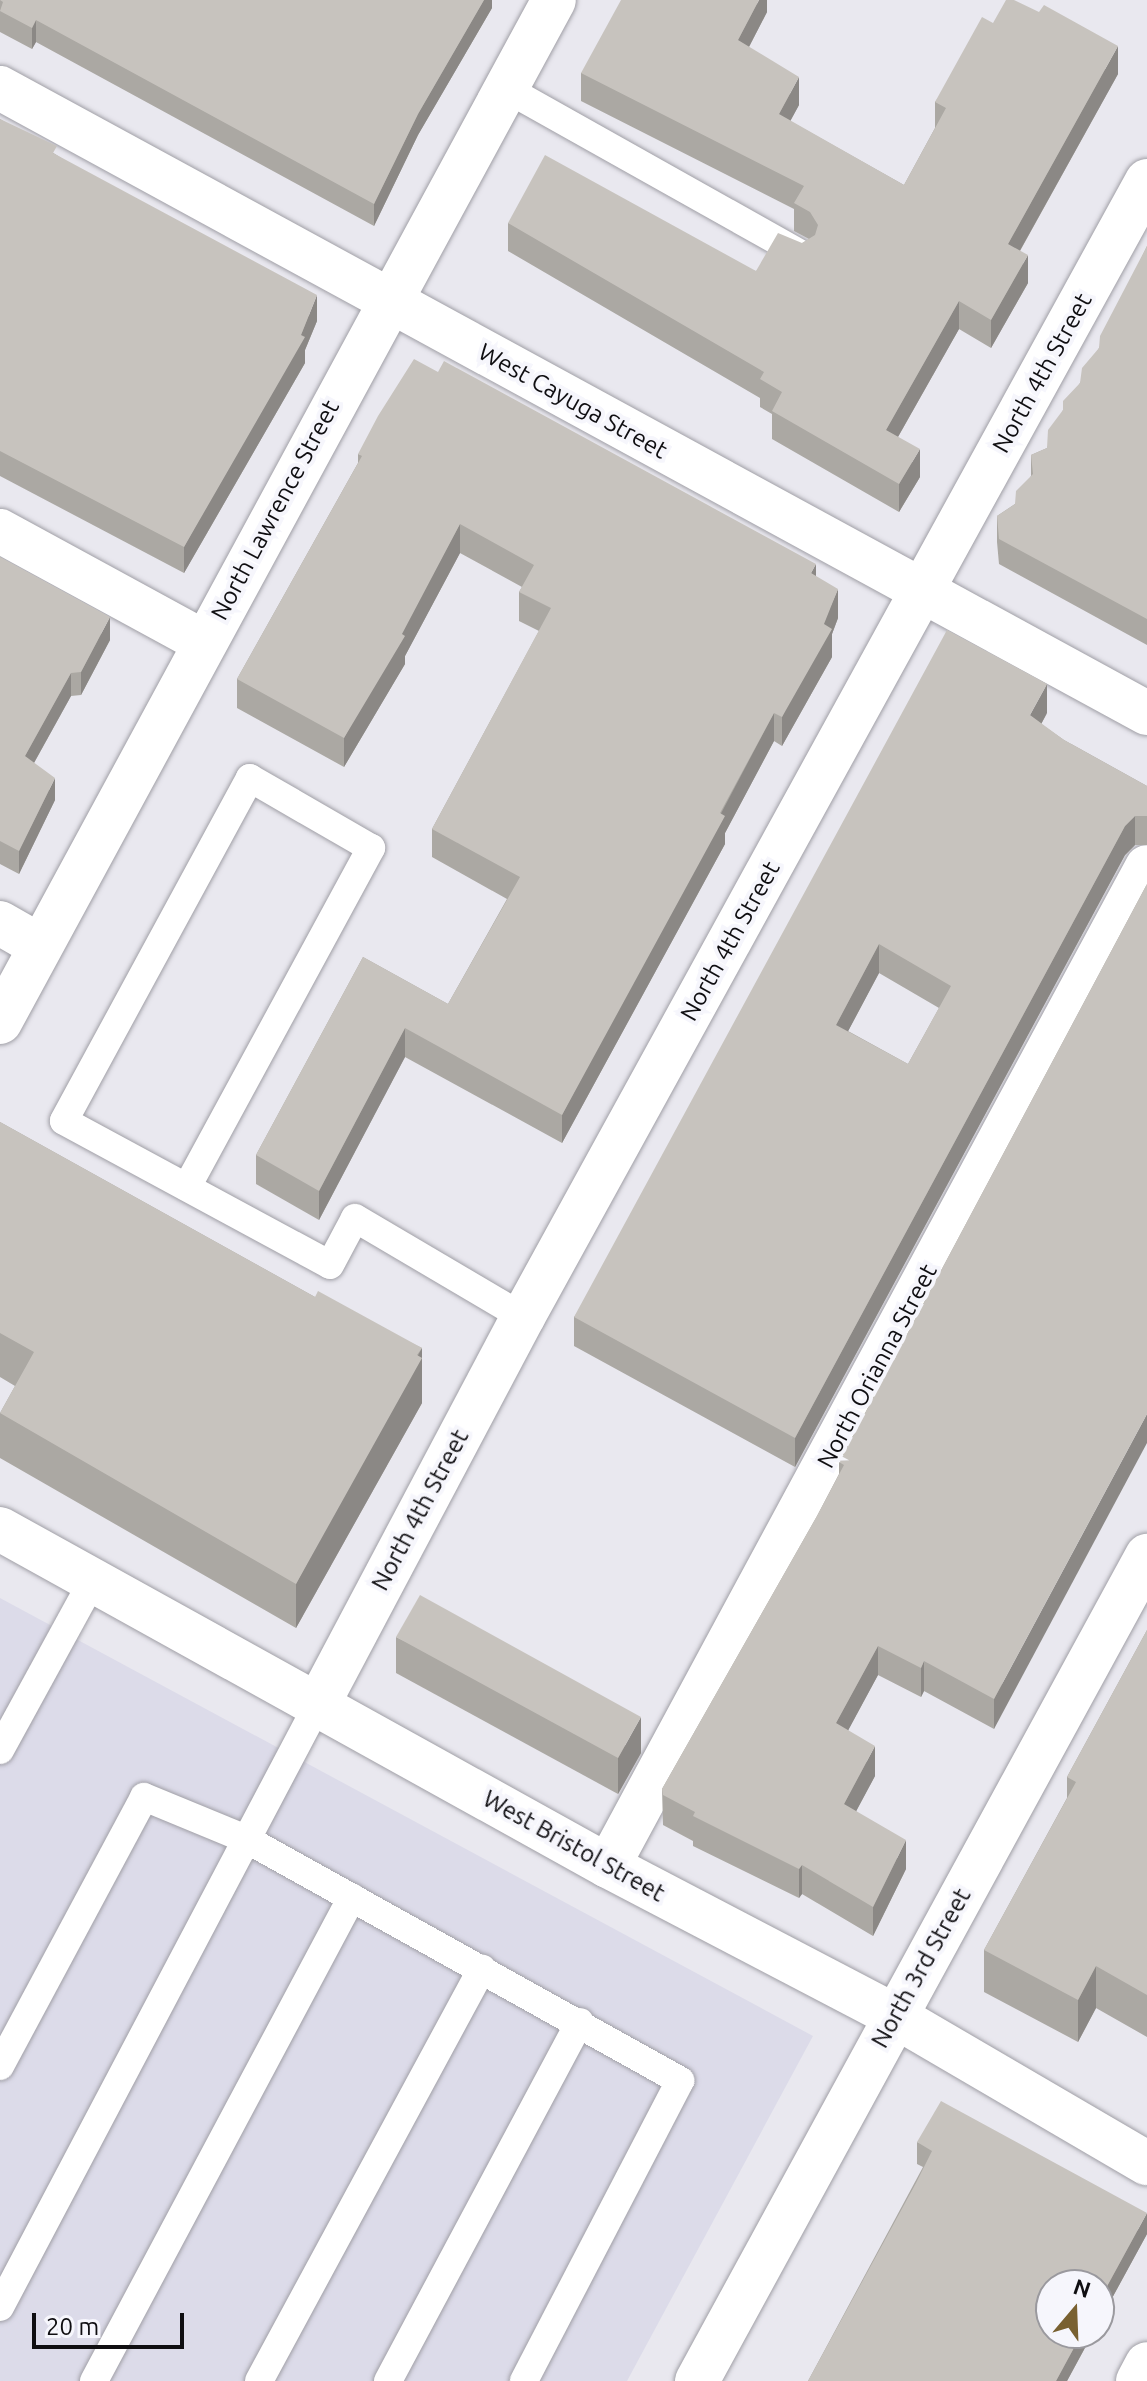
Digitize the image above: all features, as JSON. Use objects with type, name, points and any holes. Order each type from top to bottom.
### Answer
[{"type":"street","name":"North Lawrence Street","points":[[0,1022],[554,0]]},
{"type":"street","name":"West Cayuga Street","points":[[0,88],[1147,713]]},
{"type":"street","name":"North 4th Street","points":[[318,1704],[523,1317],[1147,181]]},
{"type":"street","points":[[0,531],[204,642]]},
{"type":"street","name":"North Orianna Street","points":[[608,1866],[1147,867]]},
{"type":"street","points":[[0,923],[40,946]]},
{"type":"street","name":"West Bristol Street","points":[[0,1529],[608,1866],[895,2016],[1147,2163]]},
{"type":"street","name":"North 3rd Street","points":[[697,2381],[1147,1556]]},
{"type":"street","points":[[1138,2381],[1147,2364]]},
{"type":"lane","points":[[505,88],[801,254]]},
{"type":"lane","points":[[187,1187],[371,848],[250,778],[64,1121],[330,1265],[355,1218],[523,1317]]},
{"type":"lane","points":[[0,1750],[93,1580]]},
{"type":"lane","points":[[0,2307],[318,1704]]},
{"type":"lane","points":[[0,2066],[144,1797],[246,1839],[580,2022],[680,2081],[524,2381]]},
{"type":"lane","points":[[94,2381],[352,1897]]},
{"type":"lane","points":[[259,2381],[482,1968]]},
{"type":"lane","points":[[388,2381],[580,2022]]},
{"type":"shaded area","points":[[0,1598],[813,2036],[627,2381],[0,2381]]},
{"type":"building","points":[[0,0],[484,0],[418,114],[374,204],[36,20],[32,28],[0,11],[3,2]]},
{"type":"building","points":[[621,0],[759,0],[738,40],[799,77],[779,114],[904,185],[946,108],[935,102],[982,17],[993,23],[1006,0],[1014,0],[1039,12],[1044,5],[1118,46],[1008,244],[1028,255],[991,320],[959,301],[886,430],[920,449],[899,484],[772,411],[782,392],[760,379],[764,372],[508,223],[545,155],[756,271],[778,233],[802,243],[815,235],[818,225],[810,212],[794,203],[804,186],[581,73]]},
{"type":"building","points":[[0,119],[57,146],[53,153],[317,295],[301,335],[305,337],[184,547],[0,451]]},
{"type":"building","points":[[1147,246],[1147,619],[999,539],[997,516],[1015,504],[1016,491],[1033,474],[1031,455],[1047,448],[1048,430],[1063,410],[1063,401],[1080,383],[1082,368],[1099,348],[1100,336]]},
{"type":"building","points":[[414,359],[438,372],[444,361],[816,564],[811,573],[838,589],[824,624],[832,629],[782,717],[774,713],[720,813],[725,816],[562,1115],[405,1028],[319,1191],[256,1155],[363,957],[448,1004],[520,877],[432,829],[551,608],[519,592],[534,565],[460,524],[402,634],[405,636],[344,738],[237,679],[362,456],[358,454],[378,416]]},
{"type":"building","points":[[0,557],[110,617],[81,672],[71,673],[25,756],[55,778],[19,851],[0,841]]},
{"type":"building","points":[[947,630],[1047,684],[1030,715],[1064,740],[1147,786],[1147,816],[1135,816],[1125,826],[795,1438],[574,1317]],"holes":[[[879,944],[951,986],[908,1064],[836,1025]]]},
{"type":"building","points":[[1147,884],[1147,1414],[994,1699],[924,1661],[921,1668],[878,1646],[836,1723],[875,1746],[844,1804],[906,1840],[873,1907],[802,1865],[799,1869],[693,1816],[695,1812],[663,1795],[662,1789],[817,1516],[844,1465],[839,1462]]},
{"type":"building","points":[[0,1122],[315,1297],[318,1291],[422,1348],[417,1355],[422,1358],[296,1584],[0,1413],[34,1352],[0,1333]]},
{"type":"building","points":[[420,1595],[641,1717],[618,1758],[396,1637]]},
{"type":"building","points":[[1147,1630],[1147,1995],[1096,1966],[1078,2000],[984,1950],[1076,1782],[1067,1777]]},
{"type":"building","points":[[941,2101],[1147,2213],[1115,2272],[1115,2269],[1035,2269],[1035,2349],[1073,2349],[1056,2381],[808,2381],[932,2151],[917,2142]]}]
